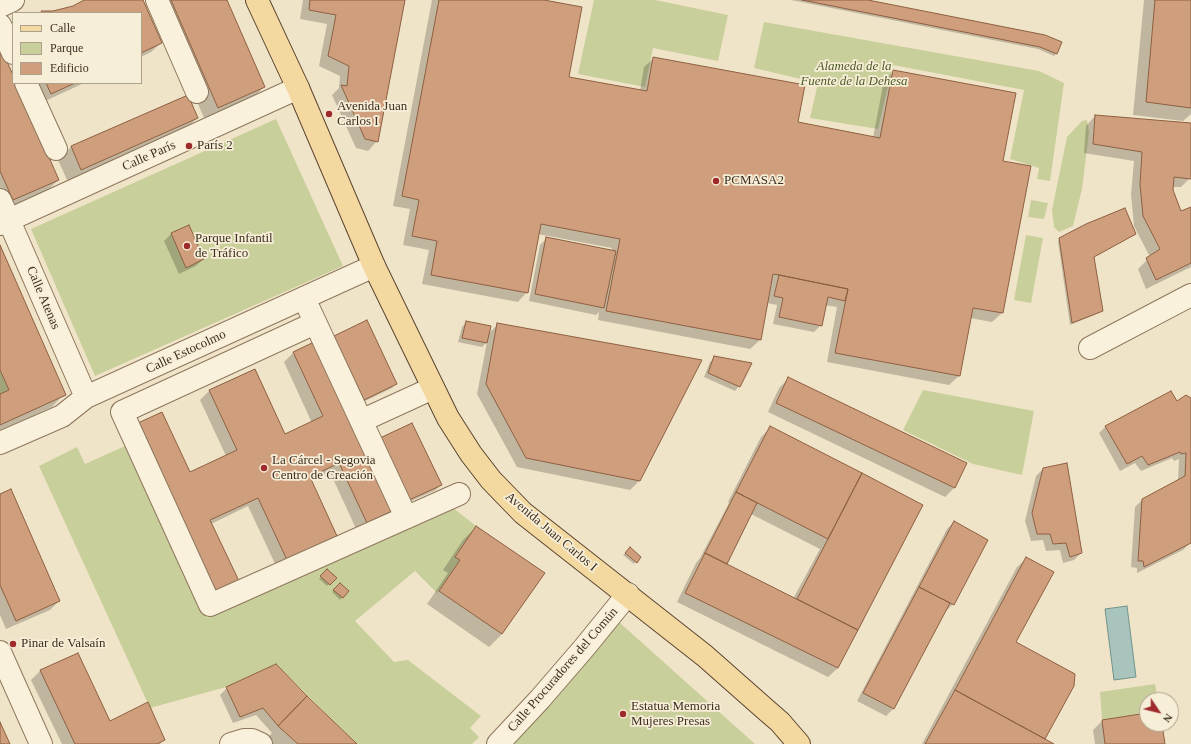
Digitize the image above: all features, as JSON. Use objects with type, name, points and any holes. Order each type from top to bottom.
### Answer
[{"type":"main road","name":"Avenida Juan Carlos I","points":[[258,0],[298,88],[374,266],[433,388],[470,454],[491,480],[524,513],[705,656],[780,722],[799,744]]},
{"type":"street","points":[[0,6],[13,0]]},
{"type":"street","points":[[157,0],[197,92]]},
{"type":"street","points":[[0,25],[12,51]]},
{"type":"street","points":[[26,84],[56,149]]},
{"type":"street","name":"Calle París","points":[[4,222],[298,88]]},
{"type":"street","name":"Calle Atenas","points":[[0,200],[4,222],[86,397]]},
{"type":"street","name":"Calle Estocolmo","points":[[0,443],[62,416],[86,397],[374,266]]},
{"type":"street","points":[[1090,348],[1191,295]]},
{"type":"street","points":[[304,298],[406,517]]},
{"type":"street","points":[[316,323],[122,412],[210,605],[459,494]]},
{"type":"street","points":[[361,421],[433,388]]},
{"type":"street","name":"Calle Procuradores del Común","points":[[498,744],[540,699],[628,594]]},
{"type":"street","points":[[0,652],[41,744]]},
{"type":"street","points":[[231,744],[244,740],[252,740],[261,744]]},
{"type":"green space","points":[[594,0],[655,0],[728,15],[718,61],[653,48],[645,87],[578,74]]},
{"type":"green space","name":"Alameda de la Fuente de la Dehesa","points":[[764,22],[1039,71],[1064,83],[1050,181],[1037,179],[1039,168],[1010,159],[1024,90],[893,65],[878,129],[810,118],[818,83],[754,68]]},
{"type":"green space","points":[[276,119],[343,266],[95,376],[31,229]]},
{"type":"green space","points":[[1087,120],[1089,132],[1082,189],[1073,226],[1059,232],[1054,227],[1052,210],[1067,137],[1082,121]]},
{"type":"green space","points":[[1031,200],[1048,203],[1044,219],[1028,217]]},
{"type":"green space","points":[[1026,235],[1043,238],[1031,303],[1014,300]]},
{"type":"green space","points":[[0,370],[9,390],[0,394]]},
{"type":"green space","points":[[923,390],[1034,411],[1022,475],[973,464],[903,430]]},
{"type":"green space","points":[[125,446],[207,618],[452,507],[476,526],[455,556],[460,560],[437,593],[415,571],[355,621],[394,662],[408,660],[481,716],[470,728],[479,737],[472,744],[357,744],[276,664],[226,687],[150,708],[39,466],[77,447],[85,464]]},
{"type":"green space","points":[[619,622],[755,744],[510,744]]},
{"type":"green space","points":[[1155,684],[1156,692],[1139,692],[1139,714],[1102,720],[1100,692]]},
{"type":"water","points":[[1127,606],[1136,677],[1114,680],[1105,609]]},
{"type":"building","points":[[84,0],[143,0],[162,43],[142,53],[142,12],[41,11],[53,11],[73,6]]},
{"type":"building","points":[[171,0],[227,0],[265,87],[218,108]]},
{"type":"building","points":[[310,0],[405,0],[378,142],[365,139],[341,85],[347,86],[349,66],[328,56],[336,15],[309,10]]},
{"type":"building","name":"PCMASA2","points":[[439,0],[544,0],[582,7],[569,77],[647,91],[653,57],[805,85],[798,122],[880,138],[893,70],[1016,93],[1003,161],[1031,166],[1003,313],[973,308],[960,376],[835,353],[848,289],[779,275],[773,274],[761,340],[606,311],[620,239],[541,224],[528,293],[431,275],[437,241],[412,236],[419,200],[402,196]]},
{"type":"building","points":[[802,0],[868,0],[1045,35],[1062,42],[1057,54],[1040,47]]},
{"type":"building","points":[[1155,0],[1191,0],[1191,108],[1146,102]]},
{"type":"building","points":[[0,46],[12,73],[12,84],[16,84],[59,180],[13,200],[0,171]]},
{"type":"building","points":[[46,84],[73,84],[51,94]]},
{"type":"building","points":[[188,95],[198,118],[81,170],[71,146]]},
{"type":"building","points":[[1095,115],[1191,123],[1191,179],[1174,177],[1173,190],[1181,211],[1191,207],[1191,263],[1156,280],[1146,258],[1160,249],[1143,216],[1140,184],[1142,152],[1093,144]]},
{"type":"building","points":[[1125,208],[1136,234],[1094,257],[1103,311],[1072,323],[1059,238],[1086,224]]},
{"type":"building","name":"Parque Infantil de Tráfico","points":[[189,225],[204,259],[186,268],[171,233]]},
{"type":"building","points":[[546,237],[616,251],[604,308],[535,294]]},
{"type":"building","points":[[0,245],[66,395],[0,425],[0,394],[9,390],[0,370]]},
{"type":"building","points":[[779,275],[848,289],[845,301],[828,297],[822,326],[779,317],[783,298],[774,296]]},
{"type":"building","points":[[367,320],[397,384],[364,400],[334,336]]},
{"type":"building","points":[[466,321],[491,326],[487,343],[462,338]]},
{"type":"building","points":[[497,323],[702,360],[640,481],[526,458],[486,384]]},
{"type":"building","name":"La Cárcel - Segovia Centro de Creación","points":[[314,342],[392,511],[367,523],[339,463],[310,477],[337,536],[287,560],[258,498],[210,520],[239,581],[216,592],[138,423],[162,412],[190,472],[237,450],[209,390],[255,369],[285,434],[323,416],[293,352]]},
{"type":"building","points":[[714,356],[752,363],[740,387],[708,373]]},
{"type":"building","points":[[788,377],[967,463],[955,488],[776,403]]},
{"type":"building","points":[[1171,391],[1177,401],[1186,395],[1191,398],[1191,543],[1144,567],[1143,561],[1138,561],[1142,499],[1185,476],[1186,453],[1181,454],[1180,452],[1148,465],[1142,456],[1127,464],[1105,426]]},
{"type":"building","points":[[412,423],[442,485],[409,500],[380,438]]},
{"type":"building","points":[[770,426],[862,473],[828,539],[736,492]]},
{"type":"building","points":[[1067,463],[1082,553],[1070,557],[1066,543],[1053,544],[1050,534],[1037,534],[1032,513],[1043,468]]},
{"type":"building","points":[[862,473],[923,505],[858,630],[797,599]]},
{"type":"building","points":[[11,489],[60,601],[16,621],[0,585],[0,494]]},
{"type":"building","points":[[736,492],[757,503],[727,564],[705,553]]},
{"type":"building","points":[[954,521],[988,540],[954,605],[919,587]]},
{"type":"building","points":[[476,526],[545,573],[502,634],[439,591],[460,560],[455,557]]},
{"type":"building","points":[[630,547],[641,557],[637,563],[625,553]]},
{"type":"building","points":[[705,553],[858,630],[838,668],[685,593]]},
{"type":"building","points":[[1026,557],[1054,572],[1016,642],[1075,674],[1074,686],[1045,739],[955,690]]},
{"type":"building","points":[[327,569],[337,578],[330,585],[320,576]]},
{"type":"building","points":[[340,583],[349,591],[343,598],[333,590]]},
{"type":"building","points":[[919,587],[950,603],[894,709],[863,693]]},
{"type":"building","points":[[78,653],[110,721],[148,702],[165,740],[157,744],[75,744],[40,670]]},
{"type":"building","points":[[276,664],[307,696],[278,726],[263,708],[240,717],[226,687]]},
{"type":"building","points":[[955,690],[1045,739],[1054,744],[925,744]]},
{"type":"building","points":[[307,696],[357,744],[298,744],[278,726]]},
{"type":"building","points":[[1139,714],[1139,732],[1163,732],[1165,744],[1105,744],[1102,720]]},
{"type":"building","points":[[0,722],[10,744],[0,744]]},
{"type":"place","name":"Avenida Juan Carlos I","points":[[329,114]]},
{"type":"place","name":"París 2","points":[[189,146]]},
{"type":"place","name":"PCMASA2","points":[[716,181]]},
{"type":"place","name":"Parque Infantil de Tráfico","points":[[187,246]]},
{"type":"place","name":"La Cárcel - Segovia Centro de Creación","points":[[264,468]]},
{"type":"place","name":"Pinar de Valsaín","points":[[13,644]]},
{"type":"place","name":"Estatua Memoria Mujeres Presas","points":[[623,714]]}]
